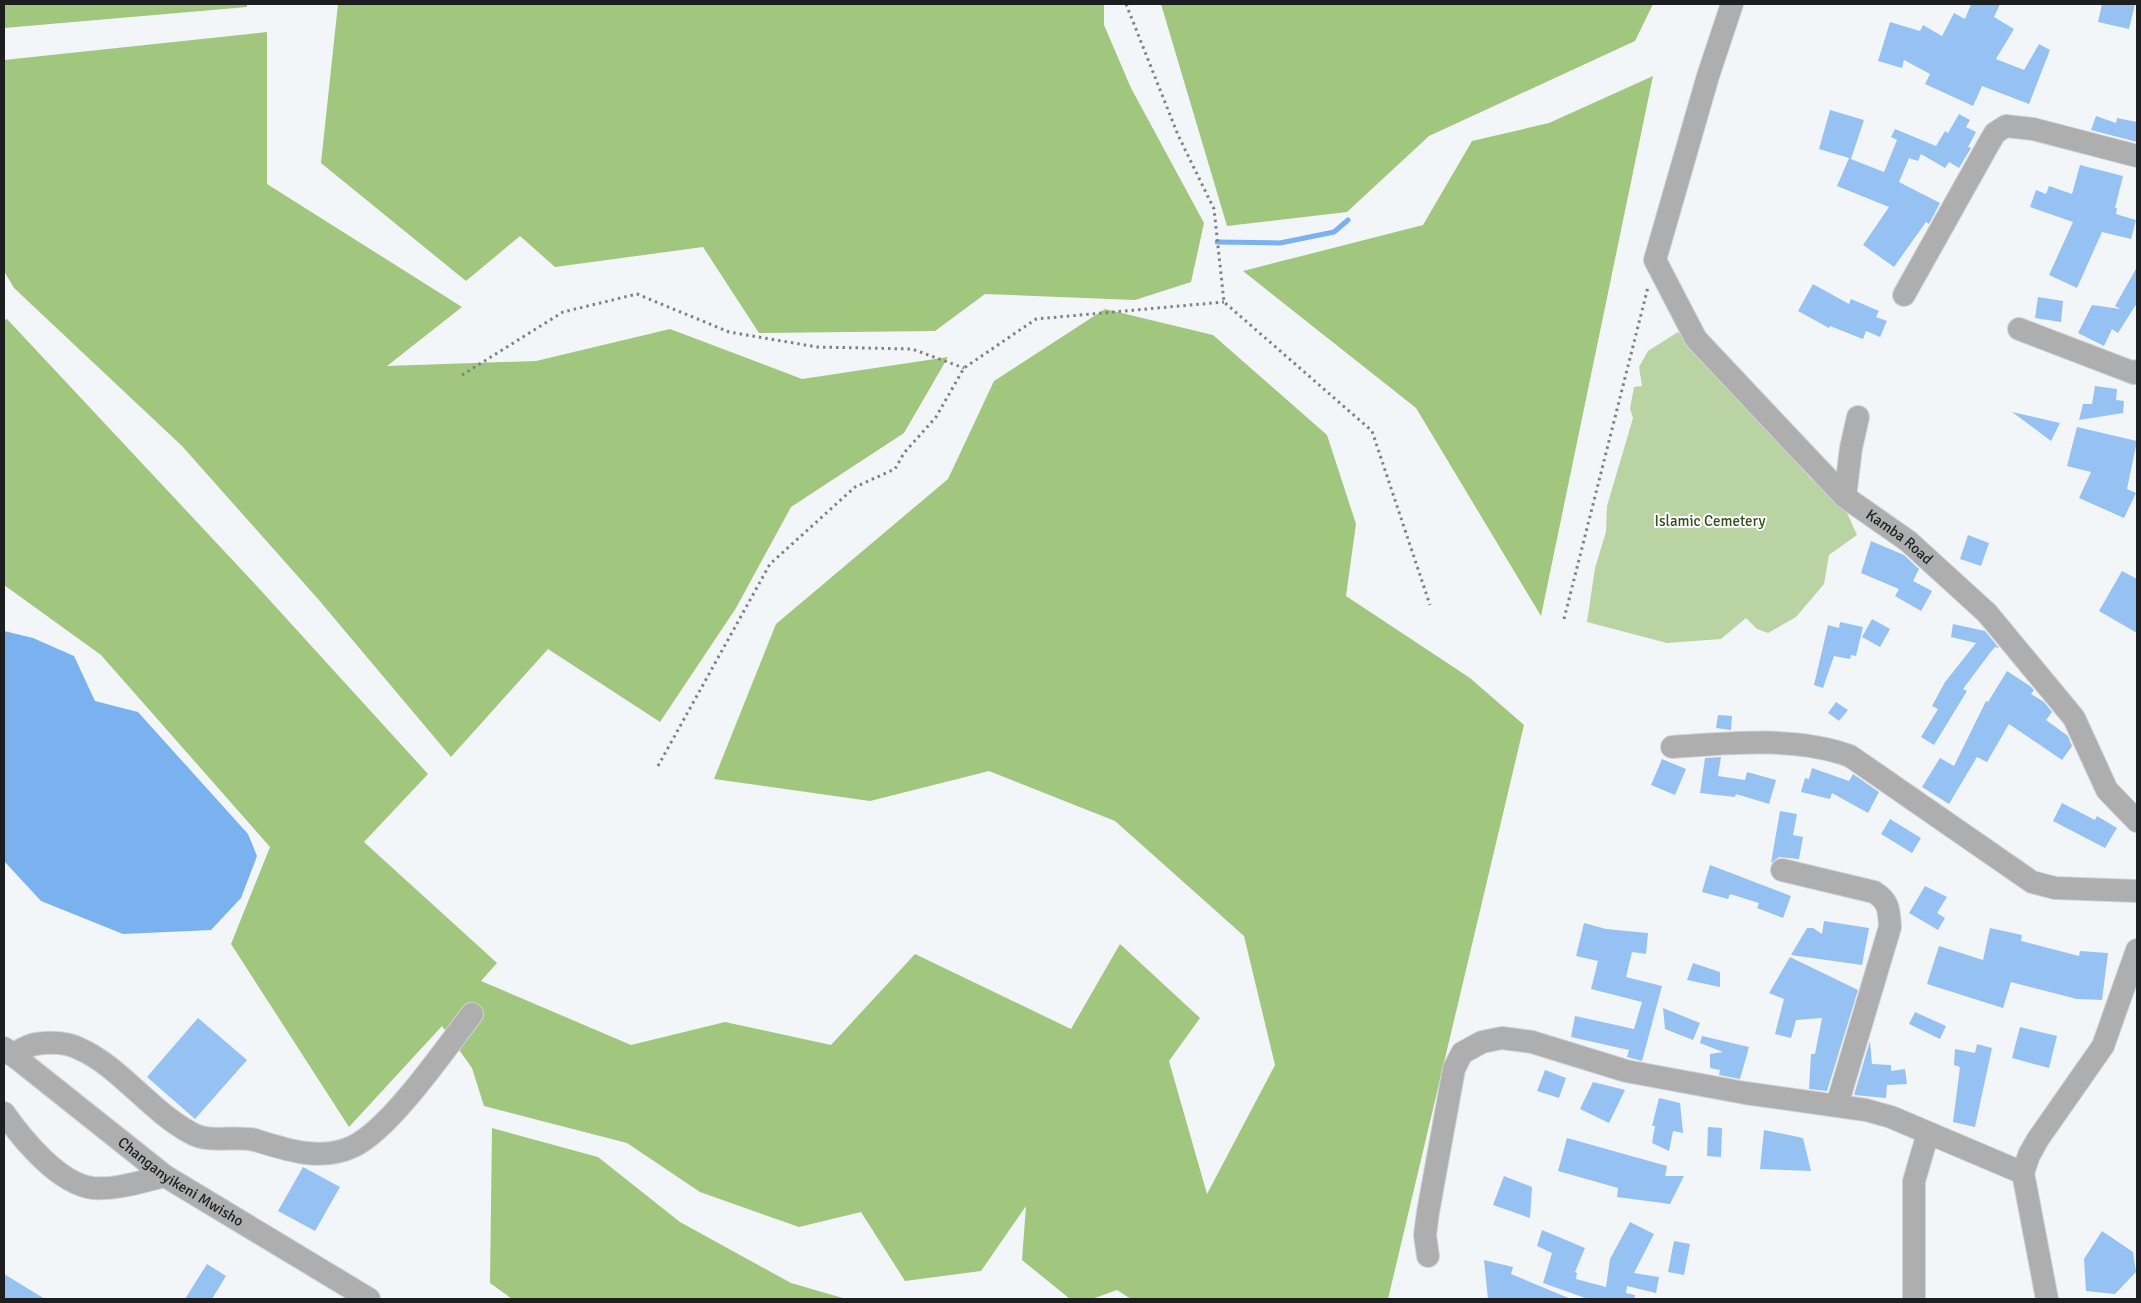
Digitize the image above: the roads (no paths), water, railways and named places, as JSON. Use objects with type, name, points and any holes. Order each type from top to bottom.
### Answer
[{"type":"street","name":"Kamba Road","points":[[1732,4],[1708,76],[1654,260],[1696,339],[1845,497],[1908,541],[1988,613],[2074,718],[2107,790],[2137,821]]},
{"type":"street","points":[[1904,295],[1995,133],[2006,126],[2033,129],[2137,156]]},
{"type":"street","points":[[2018,329],[2134,373],[2137,371]]},
{"type":"street","points":[[1845,497],[1851,448],[1858,417]]},
{"type":"street","points":[[1672,747],[1744,742],[1828,748],[1850,756],[2032,882],[2055,888],[2137,891]]},
{"type":"street","points":[[1782,870],[1874,892],[1883,898],[1889,907],[1890,927],[1836,1105]]},
{"type":"street","points":[[2047,1299],[2023,1173],[2038,1139],[2102,1046],[2137,950]]},
{"type":"street","points":[[8,1051],[34,1044],[59,1043],[80,1048],[100,1061],[159,1112],[193,1134],[208,1138],[252,1140],[306,1154],[335,1153],[354,1146],[374,1133],[472,1014]]},
{"type":"street","points":[[1428,1256],[1425,1235],[1428,1212],[1454,1069],[1462,1053],[1482,1042],[1502,1038],[1532,1042],[1626,1071],[1745,1093],[1866,1110],[1891,1117],[2023,1173]]},
{"type":"street","name":"Changanyikeni Mwisho","points":[[8,1051],[165,1176],[369,1299]]},
{"type":"street","points":[[4,1113],[42,1159],[71,1181],[93,1188],[123,1186],[165,1176]]},
{"type":"street","points":[[1914,1299],[1914,1181],[1928,1133]]},
{"type":"water","points":[[4,631],[33,638],[74,656],[95,701],[138,712],[248,834],[257,856],[241,898],[211,930],[123,934],[41,901],[4,861]]},
{"type":"waterway","points":[[1217,242],[1280,243],[1334,232],[1348,220]]},
{"type":"park label","name":"Islamic Cemetery","points":[[1710,521]]}]
